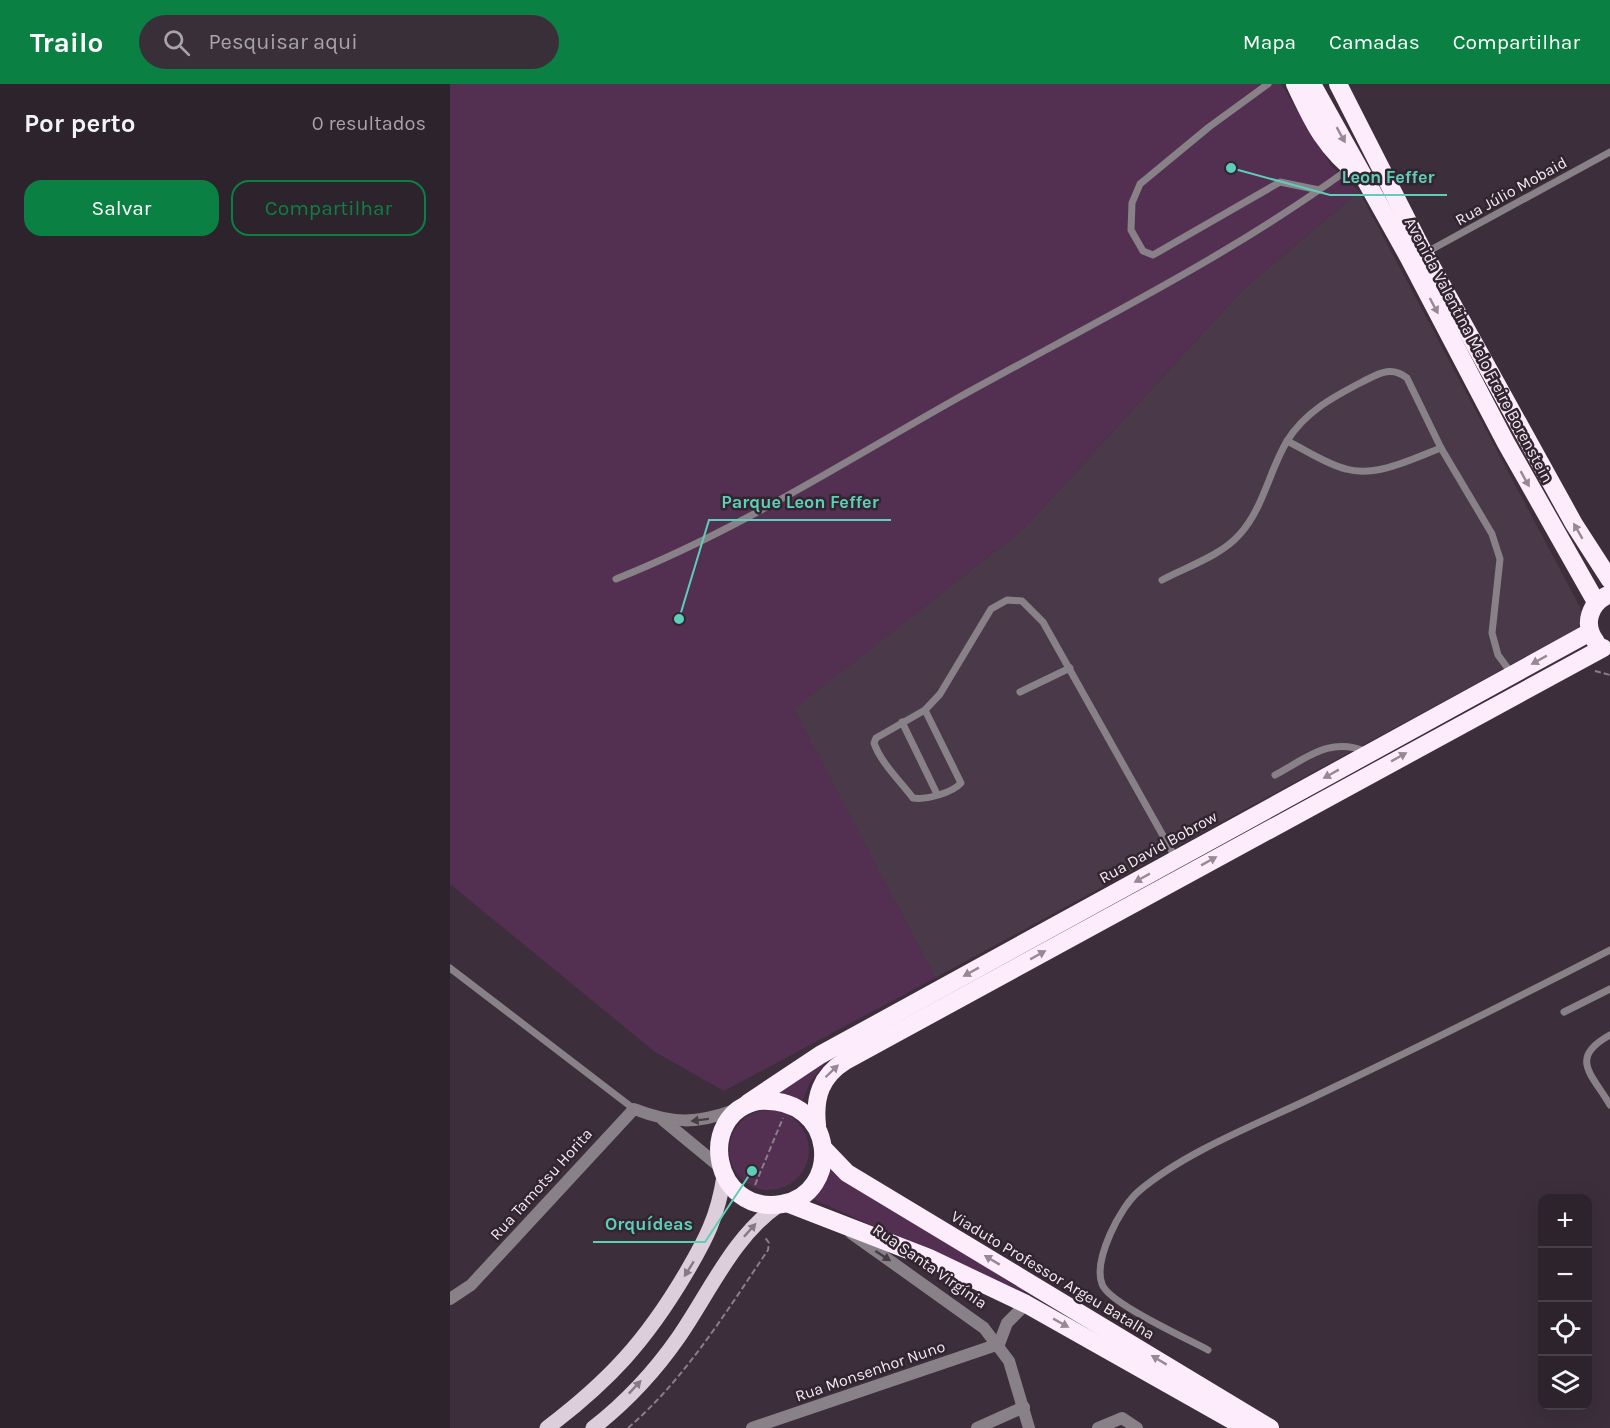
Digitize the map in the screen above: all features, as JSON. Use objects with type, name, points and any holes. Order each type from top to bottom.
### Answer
[{"type":"highway","points":[[1295,84],[1318,131],[1336,157],[1367,180]]},
{"type":"highway","name":"Avenida Valentina Melo Freire Borenstein","points":[[1312,84],[1367,180],[1506,443],[1603,598]]},
{"type":"highway","name":"Avenida Valentina Melo Freire Borenstein","points":[[1338,84],[1425,253],[1574,524],[1610,580]]},
{"type":"highway","points":[[722,1172],[735,1191],[748,1200],[765,1205],[784,1204],[801,1195],[815,1180],[821,1168],[823,1148],[817,1125],[816,1103],[821,1085],[830,1071],[1606,649],[1590,632],[1589,616],[1603,598]]},
{"type":"highway","name":"Rua David Bobrow","points":[[722,1172],[720,1138],[743,1106],[820,1055],[1590,632]]},
{"type":"highway","points":[[743,1106],[767,1100],[789,1104],[817,1125]]},
{"type":"highway","name":"Viaduto Professor Argeu Batalha","points":[[823,1148],[847,1173],[1203,1395],[1246,1428]]},
{"type":"highway","name":"Rua Santa Virgínia","points":[[784,1204],[836,1221]]},
{"type":"highway","name":"Viaduto Professor Argeu Batalha","points":[[836,1221],[929,1258],[1026,1304],[1270,1428]]},
{"type":"main road","points":[[547,1428],[616,1370],[652,1327],[710,1233],[722,1172]]},
{"type":"main road","points":[[599,1425],[654,1368],[677,1339],[747,1233],[784,1204]]},
{"type":"street","points":[[634,1109],[662,1119],[689,1121],[709,1119],[743,1106]]},
{"type":"street","name":"Rua Tamotsu Horita","points":[[450,1299],[471,1285],[634,1109]]},
{"type":"street","points":[[662,1119],[722,1172]]},
{"type":"street","name":"Rua Santa Virgínia","points":[[836,1221],[967,1313],[999,1344],[1009,1361],[1029,1428]]},
{"type":"street","points":[[999,1344],[1006,1323],[1026,1304]]},
{"type":"street","name":"Rua Monsenhor Nuno","points":[[752,1428],[999,1344]]},
{"type":"street","points":[[977,1428],[1024,1407]]},
{"type":"street","points":[[1098,1428],[1122,1418],[1137,1428]]},
{"type":"lane","points":[[1268,84],[1209,127],[1140,184],[1132,203],[1131,230],[1143,251],[1153,255],[1280,182],[1299,184],[1319,190]]},
{"type":"lane","name":"Rua Júlio Mobaid","points":[[1425,253],[1610,152]]},
{"type":"lane","points":[[616,579],[691,546],[810,484],[954,400],[1125,307],[1264,226],[1350,168]]},
{"type":"lane","points":[[1162,580],[1227,546],[1238,536],[1260,504],[1287,441],[1322,404],[1380,373],[1391,370],[1407,378],[1441,448],[1492,534],[1500,559],[1492,633],[1498,655],[1512,674]]},
{"type":"lane","points":[[1287,441],[1346,469],[1364,471],[1390,466],[1441,448]]},
{"type":"lane","points":[[925,710],[961,778],[958,787],[927,798],[913,798],[876,749],[876,738],[925,710],[940,694],[991,609],[1007,600],[1022,601],[1043,622],[1176,859]]},
{"type":"lane","points":[[1020,692],[1070,668]]},
{"type":"lane","points":[[902,722],[937,794]]},
{"type":"lane","points":[[1275,775],[1339,744],[1353,746],[1369,753]]},
{"type":"lane","points":[[1208,1350],[1120,1303],[1104,1290],[1101,1283],[1101,1263],[1114,1226],[1137,1193],[1163,1172],[1201,1152],[1412,1051],[1610,950]]},
{"type":"lane","points":[[450,968],[634,1109]]},
{"type":"lane","points":[[1564,1012],[1610,989]]},
{"type":"lane","points":[[1610,1035],[1593,1045],[1586,1054],[1586,1063],[1610,1105]]},
{"type":"shaded area","points":[[450,84],[1281,84],[1331,166],[1359,191],[1242,290],[1023,529],[794,709],[935,978],[724,1091],[655,1052],[450,884]]},
{"type":"shaded area","points":[[1359,191],[1580,607],[1582,618],[1578,628],[935,978],[793,709],[1023,529],[1242,290]]},
{"type":"shaded area","points":[[827,1061],[810,1082],[802,1102],[780,1092]]},
{"type":"shaded area","points":[[769,1110],[784,1113],[797,1122],[806,1135],[809,1150],[806,1165],[797,1178],[784,1187],[769,1190],[754,1187],[741,1178],[732,1165],[729,1150],[732,1135],[741,1122],[754,1113]]},
{"type":"shaded area","points":[[826,1166],[1026,1287],[1023,1293],[806,1196]]},
{"type":"place","name":"Leon Feffer","points":[[1231,168]]},
{"type":"place","name":"Parque Leon Feffer","points":[[679,619]]},
{"type":"place","name":"Orquídeas","points":[[752,1171]]}]
